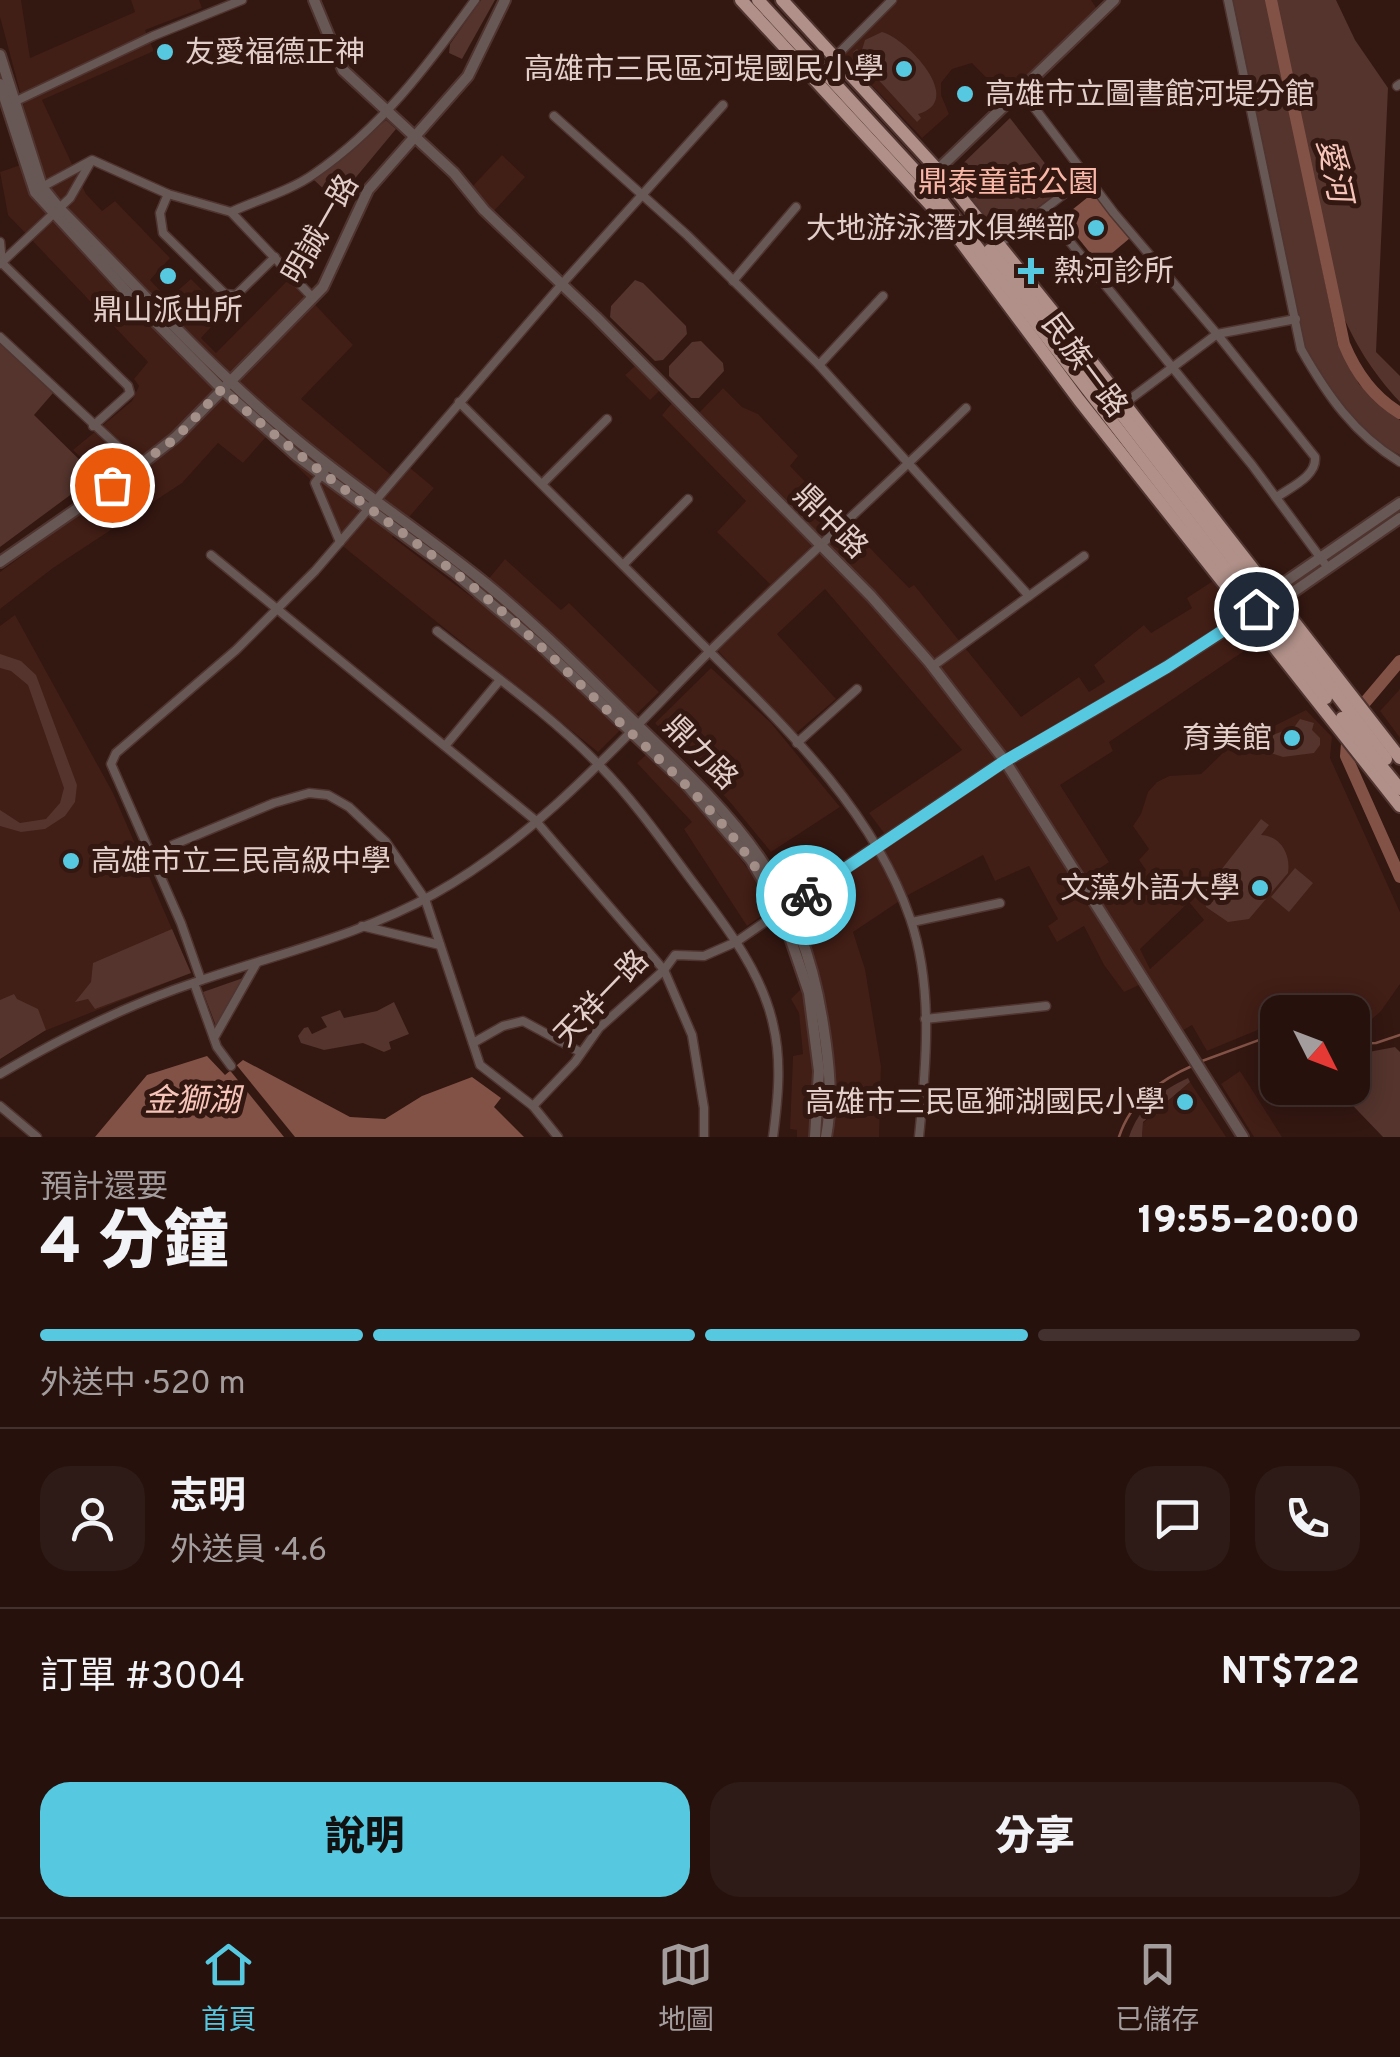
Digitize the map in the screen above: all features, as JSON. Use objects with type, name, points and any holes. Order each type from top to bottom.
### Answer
[{"type":"main road","name":"民族一路","points":[[741,0],[929,179]]},
{"type":"main road","name":"民族一路","points":[[758,0],[995,247],[1111,412],[1261,606],[1345,707]]},
{"type":"main road","name":"民族一路","points":[[770,0],[929,179]]},
{"type":"main road","name":"民族一路","points":[[782,0],[834,58],[1261,606],[1345,707]]},
{"type":"main road","points":[[1345,707],[1400,790]]},
{"type":"main road","points":[[1345,707],[1400,806]]},
{"type":"main road","points":[[1360,731],[1400,758]]},
{"type":"main road","points":[[1360,731],[1400,776]]},
{"type":"street","points":[[7,105],[153,36],[242,0]]},
{"type":"street","name":"鼎中路","points":[[314,0],[343,70],[454,173],[484,210],[871,596],[932,666],[1005,761],[1243,1137]]},
{"type":"street","points":[[230,212],[311,176],[390,111],[475,0]]},
{"type":"street","name":"明誠一路","points":[[0,562],[176,438],[323,287],[368,190],[468,76],[505,0]]},
{"type":"street","points":[[834,58],[892,0]]},
{"type":"street","points":[[1228,0],[1302,348],[1333,401],[1362,434],[1400,462]]},
{"type":"street","points":[[929,179],[1107,3]]},
{"type":"street","points":[[0,55],[7,105],[56,211]]},
{"type":"street","points":[[0,84],[35,192],[56,211]]},
{"type":"street","points":[[1021,90],[1086,177],[1315,456],[1317,464],[1313,471],[1277,497]]},
{"type":"street","points":[[231,1066],[214,1038],[151,854],[110,764],[116,753],[279,610],[723,105]]},
{"type":"street","points":[[554,116],[643,194],[819,365],[1029,596]]},
{"type":"street","points":[[42,187],[92,160]]},
{"type":"street","points":[[1,263],[70,198],[92,160]]},
{"type":"street","points":[[92,160],[168,194],[230,212],[312,298]]},
{"type":"street","points":[[995,247],[1086,177]]},
{"type":"street","points":[[168,194],[160,213],[164,233],[225,294],[236,295],[275,257]]},
{"type":"street","points":[[733,280],[796,207]]},
{"type":"street","points":[[1044,210],[1277,497],[1325,563]]},
{"type":"street","name":"鼎力路","points":[[56,211],[226,385],[325,470],[506,614],[634,728],[716,816],[785,909],[810,965],[822,1013],[830,1075],[826,1137]]},
{"type":"street","points":[[0,242],[1,263],[128,386],[130,392],[125,399],[93,426]]},
{"type":"street","points":[[819,365],[883,296]]},
{"type":"street","points":[[1111,412],[1217,334],[1296,318]]},
{"type":"street","points":[[0,337],[140,466]]},
{"type":"street","points":[[459,402],[797,744],[832,783],[891,870],[912,922],[922,973],[925,1019],[919,1137]]},
{"type":"street","points":[[0,1074],[107,1016],[197,981],[362,926],[424,899],[497,852],[598,764],[819,545],[966,408]]},
{"type":"street","points":[[542,484],[607,419]]},
{"type":"street","points":[[325,470],[315,483],[340,542]]},
{"type":"street","points":[[622,565],[688,499]]},
{"type":"street","points":[[1325,563],[1400,503]]},
{"type":"street","points":[[1325,563],[1400,518]]},
{"type":"street","points":[[211,554],[535,820],[664,970],[692,1035],[704,1108],[704,1137]]},
{"type":"street","points":[[932,666],[1084,556]]},
{"type":"street","name":"天祥一路","points":[[533,1106],[599,1028],[664,970],[676,954],[704,956],[736,942],[1005,761],[1167,667],[1261,606],[1286,597],[1325,563]]},
{"type":"street","points":[[437,631],[598,764],[654,829],[736,942],[773,1024],[778,1052],[773,1137]]},
{"type":"street","points":[[445,746],[500,680]]},
{"type":"street","points":[[797,744],[858,689]]},
{"type":"street","points":[[151,854],[274,803],[309,793],[328,795],[349,807],[386,842],[424,899],[480,1064],[533,1106],[558,1137]]},
{"type":"street","points":[[912,922],[1000,902]]},
{"type":"street","name":"鼎力路","points":[[785,909],[811,1008],[819,1071],[816,1137]]},
{"type":"street","points":[[362,926],[440,945]]},
{"type":"street","points":[[214,1038],[256,964]]},
{"type":"street","points":[[925,1019],[1046,1006]]},
{"type":"street","points":[[474,1043],[503,1026],[524,1021],[580,1052]]},
{"type":"street","points":[[0,1106],[37,1137]]},
{"type":"shaded area","points":[[0,0],[21,0],[30,58],[135,12],[131,0],[199,0],[202,8],[145,30],[154,51],[42,100],[86,194],[102,211],[115,201],[170,258],[150,280],[168,299],[191,279],[208,296],[215,290],[232,304],[201,338],[216,353],[290,278],[353,345],[301,399],[397,480],[409,467],[434,488],[392,537],[473,598],[505,559],[561,610],[569,603],[659,692],[598,752],[334,539],[309,478],[266,437],[243,463],[218,443],[182,483],[53,568],[0,609],[0,572],[113,489],[73,450],[132,401],[139,386],[134,379],[148,362],[8,215],[0,172],[38,159],[0,17]]},
{"type":"shaded area","name":"高雄市三民區河堤國民小學","points":[[897,0],[1091,0],[1097,9],[1005,97],[972,63],[952,69],[941,83],[949,114],[922,138],[843,55]]},
{"type":"shaded area","points":[[502,155],[525,177],[494,211],[470,189]]},
{"type":"shaded area","points":[[642,360],[698,414],[723,388],[742,407],[758,414],[798,456],[790,466],[909,588],[914,585],[1021,717],[1079,677],[1089,692],[1105,682],[1094,665],[1144,625],[1151,633],[1192,608],[1187,598],[1216,579],[1262,639],[1109,742],[1113,751],[1060,785],[1109,862],[1093,873],[1116,903],[1146,870],[1139,860],[1149,849],[1133,826],[1148,792],[1157,782],[1169,776],[1201,774],[1226,750],[1306,710],[1332,737],[1330,758],[1400,912],[1400,984],[1381,1011],[1370,1021],[1370,995],[1260,995],[1260,1029],[1207,1051],[1192,1025],[1173,1036],[1139,985],[1124,992],[1104,965],[1084,926],[1057,942],[1048,926],[1058,919],[1029,866],[995,881],[983,855],[910,894],[853,932],[865,969],[881,1066],[879,1137],[797,1137],[797,1130],[790,1129],[793,1056],[803,1054],[799,1013],[791,999],[803,987],[783,926],[773,908],[747,926],[684,829],[692,822],[637,763],[648,753],[704,811],[764,890],[797,871],[805,878],[822,875],[884,833],[869,813],[962,750],[825,589],[777,634],[836,699],[795,734],[710,642],[770,584],[717,532],[746,501],[662,415],[672,403],[660,390],[650,400],[625,375]],"holes":[[[1189,902],[1204,920],[1150,969],[1140,949]]]},
{"type":"shaded area","name":"高雄市立三民高級中學","points":[[15,615],[113,793],[191,973],[42,1032],[0,1059],[0,626]]},
{"type":"shaded area","points":[[711,668],[771,723],[840,807],[771,852],[655,723]]},
{"type":"shaded area","points":[[1400,689],[1400,738],[1380,711]]},
{"type":"shaded area","points":[[1240,1071],[1282,1137],[1254,1137],[1221,1084]]},
{"type":"shaded area","name":"高雄市三民區獅湖國民小學","points":[[1190,1082],[1226,1137],[1142,1137],[1143,1123]]},
{"type":"green space","points":[[481,0],[495,0],[462,59],[449,53],[450,44]]},
{"type":"green space","points":[[1233,0],[1267,0],[1338,345],[1359,384],[1400,420],[1400,455],[1380,444],[1339,404],[1306,350]]},
{"type":"green space","points":[[1276,0],[1336,0],[1355,40],[1388,88],[1376,352],[1400,376],[1400,402],[1364,356],[1338,304]]},
{"type":"green space","points":[[882,32],[917,57],[934,84],[936,97],[932,107],[918,114],[921,118],[917,122],[853,52],[857,49],[861,53],[865,40]]},
{"type":"green space","name":"鼎泰童話公園","points":[[1010,118],[1064,188],[1002,234],[954,172]]},
{"type":"green space","points":[[386,120],[396,129],[352,182],[343,207],[314,180]]},
{"type":"green space","points":[[635,280],[643,283],[686,326],[687,334],[663,360],[655,361],[610,317],[611,306]]},
{"type":"green space","points":[[701,341],[723,363],[724,371],[699,398],[691,398],[669,376],[669,366],[692,342]]},
{"type":"green space","points":[[0,343],[53,393],[34,415],[96,476],[0,547]]},
{"type":"green space","points":[[0,654],[21,661],[36,675],[77,785],[75,802],[65,816],[45,829],[21,832],[0,826],[0,810],[20,823],[46,819],[60,803],[64,788],[28,685],[11,671],[0,668]]},
{"type":"green space","name":"育美館","points":[[1300,719],[1314,723],[1312,730],[1320,738],[1320,745],[1314,753],[1283,757],[1261,750],[1263,739],[1295,726]]},
{"type":"green space","points":[[1261,819],[1269,825],[1261,835],[1274,839],[1283,848],[1288,873],[1249,919],[1228,922],[1206,907],[1203,893]]},
{"type":"green space","points":[[1295,868],[1313,883],[1289,912],[1271,897]]},
{"type":"green space","points":[[172,929],[191,973],[95,1009],[88,999],[75,1002],[91,982],[93,963]]},
{"type":"green space","points":[[243,978],[216,1026],[203,992]]},
{"type":"green space","points":[[14,994],[38,1009],[46,1030],[0,1059],[0,1000]]},
{"type":"green space","points":[[394,1002],[409,1034],[389,1042],[391,1049],[384,1052],[363,1043],[324,1050],[301,1043],[298,1036],[304,1028],[308,1027],[312,1034],[327,1027],[321,1017],[340,1010],[344,1018],[377,1011]]},
{"type":"green space","points":[[1395,1047],[1400,1052],[1400,1137],[1383,1137],[1352,1105],[1370,1105],[1370,1052]]},
{"type":"green space","points":[[1188,1078],[1190,1082],[1143,1122],[1142,1137],[1129,1137],[1138,1117],[1152,1101]]},
{"type":"water","name":"大地游泳潛水俱樂部","points":[[1093,193],[1130,238],[1099,264],[1062,218]]},
{"type":"water","name":"金獅湖","points":[[207,1056],[225,1075],[243,1060],[350,1117],[385,1119],[422,1096],[472,1077],[501,1098],[494,1107],[524,1137],[95,1137],[147,1075]]},
{"type":"pier","points":[[235,1063],[295,1137],[284,1137],[228,1068]]},
{"type":"waterway","name":"愛河","points":[[1271,0],[1344,344],[1366,383],[1400,413]]},
{"type":"waterway","name":"愛河","points":[[1356,713],[1400,661]]},
{"type":"waterway","name":"愛河","points":[[1348,731],[1346,756],[1400,877]]},
{"type":"waterway","points":[[1370,1043],[1400,1035]]},
{"type":"waterway","points":[[1202,1061],[1260,1040]]},
{"type":"waterway","points":[[1119,1137],[1131,1112],[1148,1093],[1194,1065]]},
{"type":"way so far","points":[[112,485],[176,438],[222,389],[310,466],[506,614],[571,673],[714,813],[751,860],[781,912],[806,895]]},
{"type":"place","name":"友愛福德正神","points":[[165,52]]},
{"type":"place","name":"高雄市三民區河堤國民小學","points":[[904,69]]},
{"type":"place","name":"高雄市立圖書館河堤分館","points":[[965,94]]},
{"type":"place","name":"大地游泳潛水俱樂部","points":[[1096,228]]},
{"type":"place","name":"熱河診所","points":[[1031,271]]},
{"type":"place","name":"鼎山派出所","points":[[168,276]]},
{"type":"place","name":"育美館","points":[[1292,738]]},
{"type":"place","name":"高雄市立三民高級中學","points":[[71,861]]},
{"type":"place","name":"文藻外語大學","points":[[1260,888]]},
{"type":"place","name":"高雄市三民區獅湖國民小學","points":[[1185,1102]]},
{"type":"route","points":[[806,895],[1005,761],[1167,667],[1256,609]]}]
